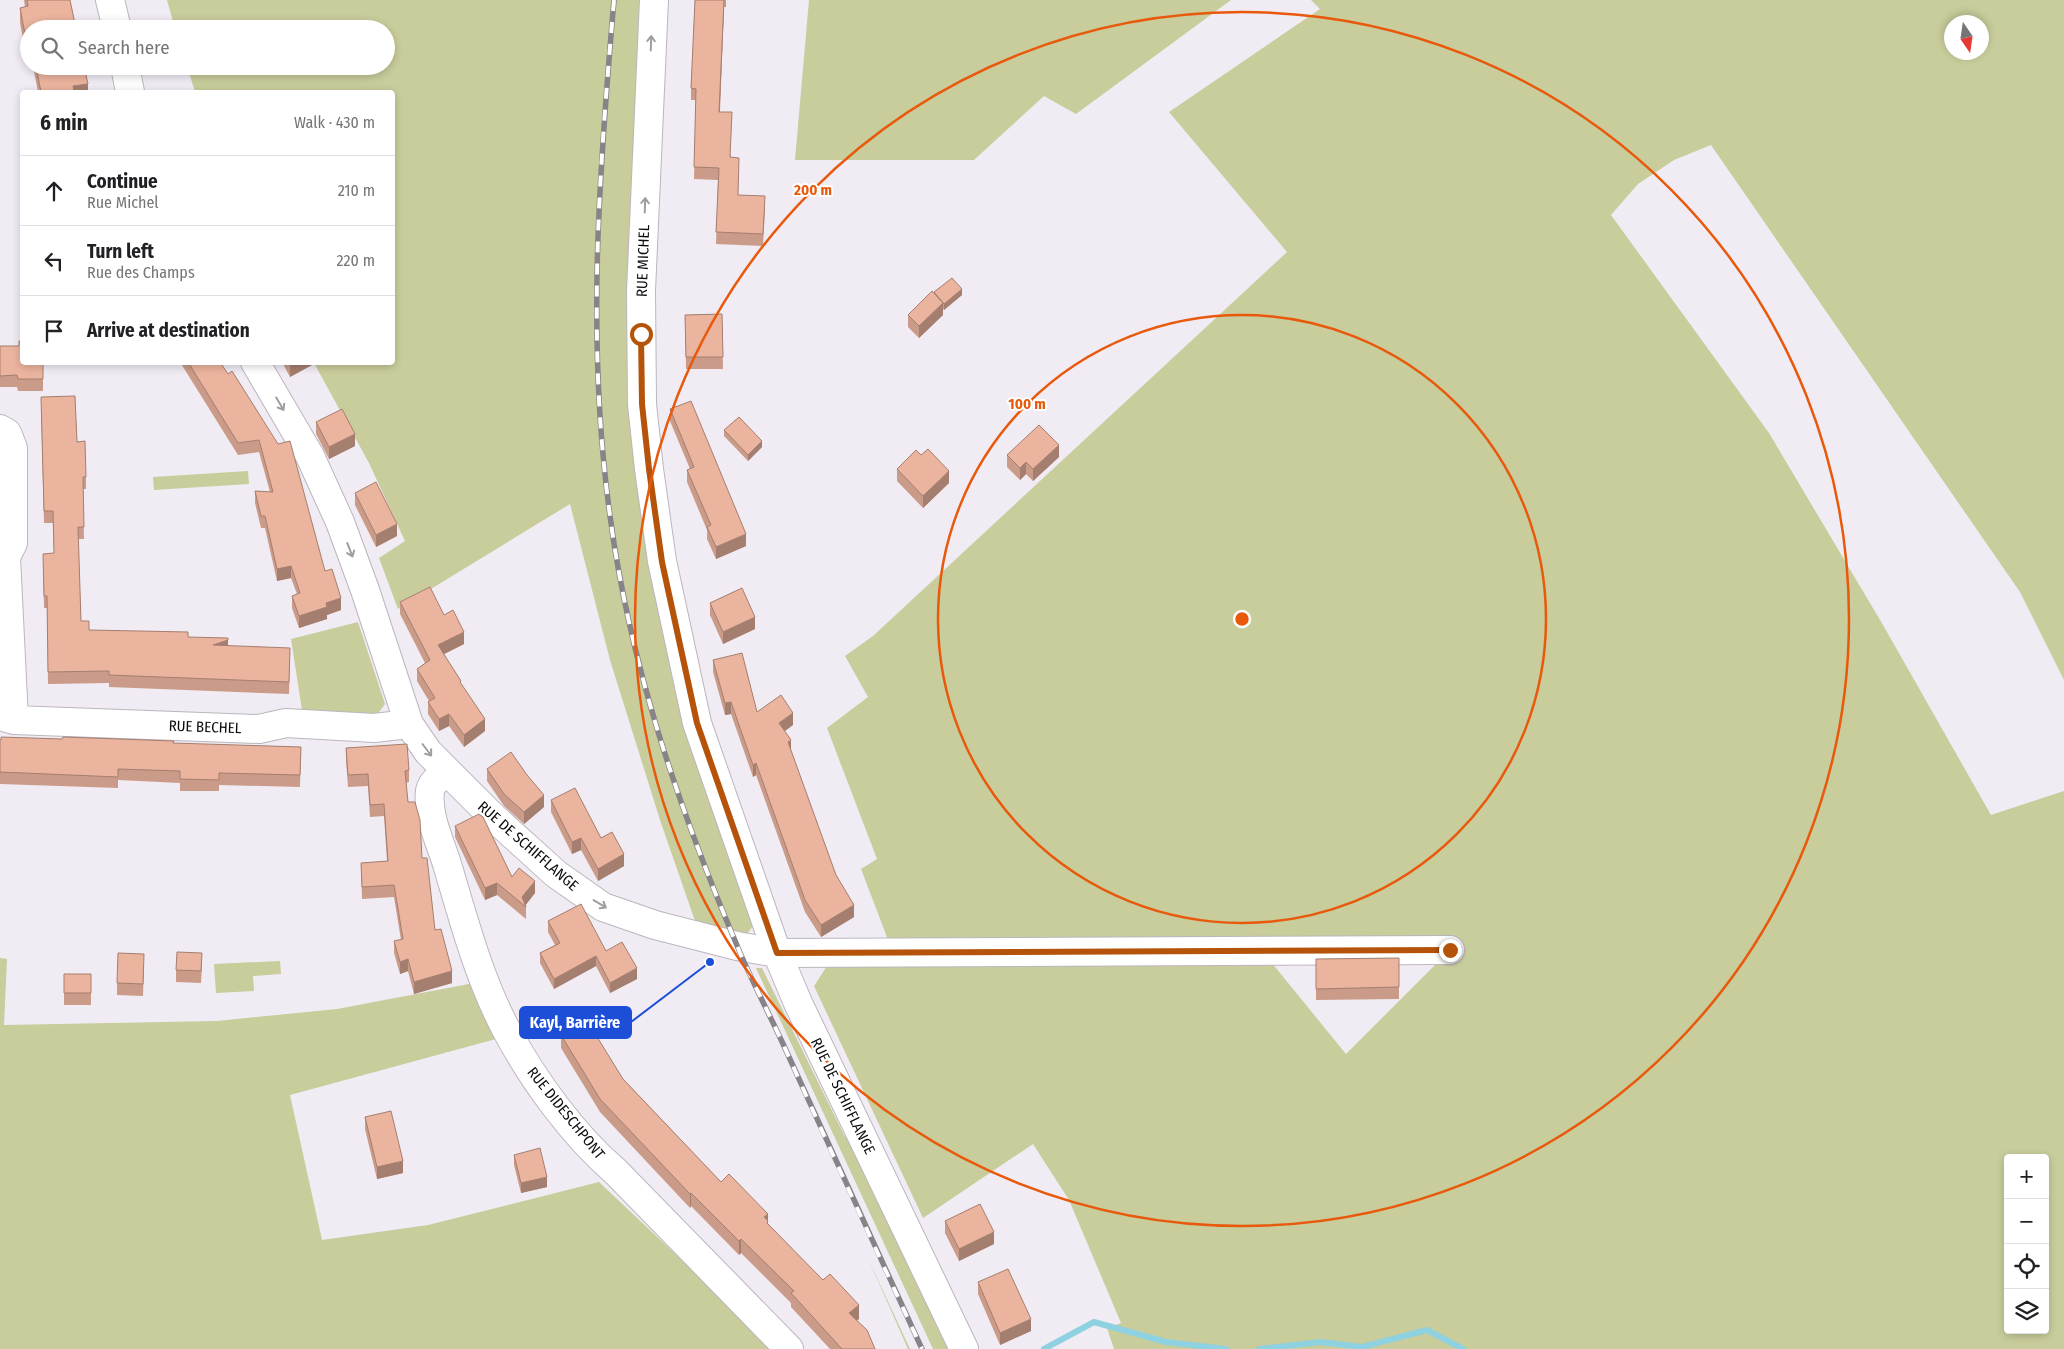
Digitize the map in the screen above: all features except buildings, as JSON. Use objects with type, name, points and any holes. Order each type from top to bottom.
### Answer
[{"type":"street","points":[[110,0],[115,20]]},
{"type":"street","name":"RUE MICHEL","points":[[654,0],[641,291],[642,404],[649,469],[662,562],[697,723],[777,953]]},
{"type":"street","points":[[127,75],[130,90]]},
{"type":"street","name":"RUE DE SCHIFFLANGE","points":[[257,365],[310,456],[340,522],[365,590],[409,724],[428,752],[556,874],[603,907],[655,926],[737,946],[777,953],[831,1074],[861,1132],[964,1349]]},
{"type":"street","points":[[0,429],[6,433],[12,448],[13,543],[6,557],[7,718]]},
{"type":"street","name":"RUE BECHEL","points":[[7,718],[259,729],[286,723],[374,728],[409,724]]},
{"type":"street","name":"RUE DIDESCHPONT","points":[[448,773],[438,778],[430,788],[430,801],[436,828],[475,958],[507,1031],[538,1082],[594,1153],[616,1171],[789,1349]]},
{"type":"street","points":[[777,953],[1450,950]]},
{"type":"green space","points":[[167,0],[648,0],[633,374],[754,925],[746,935],[721,931],[695,921],[660,820],[610,660],[570,504],[398,609],[379,558],[405,541],[369,463],[315,365],[395,365],[395,90],[194,90],[190,75],[395,75],[395,20],[173,20]]},
{"type":"green space","points":[[809,0],[1231,0],[1076,114],[1044,96],[974,160],[795,160]]},
{"type":"green space","points":[[1311,0],[2064,0],[2064,680],[2020,592],[1711,145],[1674,160],[1638,184],[1611,215],[1769,433],[1883,625],[1991,815],[2064,791],[2064,1349],[1114,1349],[1107,1328],[1121,1323],[1069,1200],[1033,1144],[923,1218],[814,986],[829,963],[890,945],[861,869],[877,859],[827,728],[868,697],[845,656],[873,636],[1287,252],[1169,112],[1320,9]],"holes":[[[1450,950],[1346,1054],[1262,951]]]},
{"type":"green space","points":[[248,471],[249,484],[154,490],[153,477]]},
{"type":"green space","points":[[358,622],[385,704],[377,715],[302,710],[291,639]]},
{"type":"green space","points":[[0,958],[7,959],[4,1025],[217,1021],[337,1009],[474,983],[496,1039],[290,1095],[322,1240],[428,1225],[599,1182],[705,1282],[789,1349],[0,1349]]},
{"type":"green space","points":[[280,961],[281,974],[253,976],[254,991],[216,993],[214,964]]},
{"type":"green space","points":[[756,968],[762,968],[845,1137],[861,1132],[964,1349],[933,1349]]},
{"type":"green space","points":[[867,1256],[910,1349],[908,1349]]},
{"type":"waterway","points":[[1044,1349],[1094,1322],[1166,1342],[1226,1349]]},
{"type":"waterway","points":[[1259,1349],[1321,1342],[1362,1347],[1427,1330],[1463,1349]]},
{"type":"railway","points":[[614,0],[597,258],[598,387],[610,516],[630,626],[659,734],[676,787],[715,891],[747,969],[922,1349]]},
{"type":"place","name":"Kayl, Barrière","points":[[710,962]]},
{"type":"route","points":[[641,334],[642,404],[662,562],[697,723],[777,953],[1450,950]]}]
